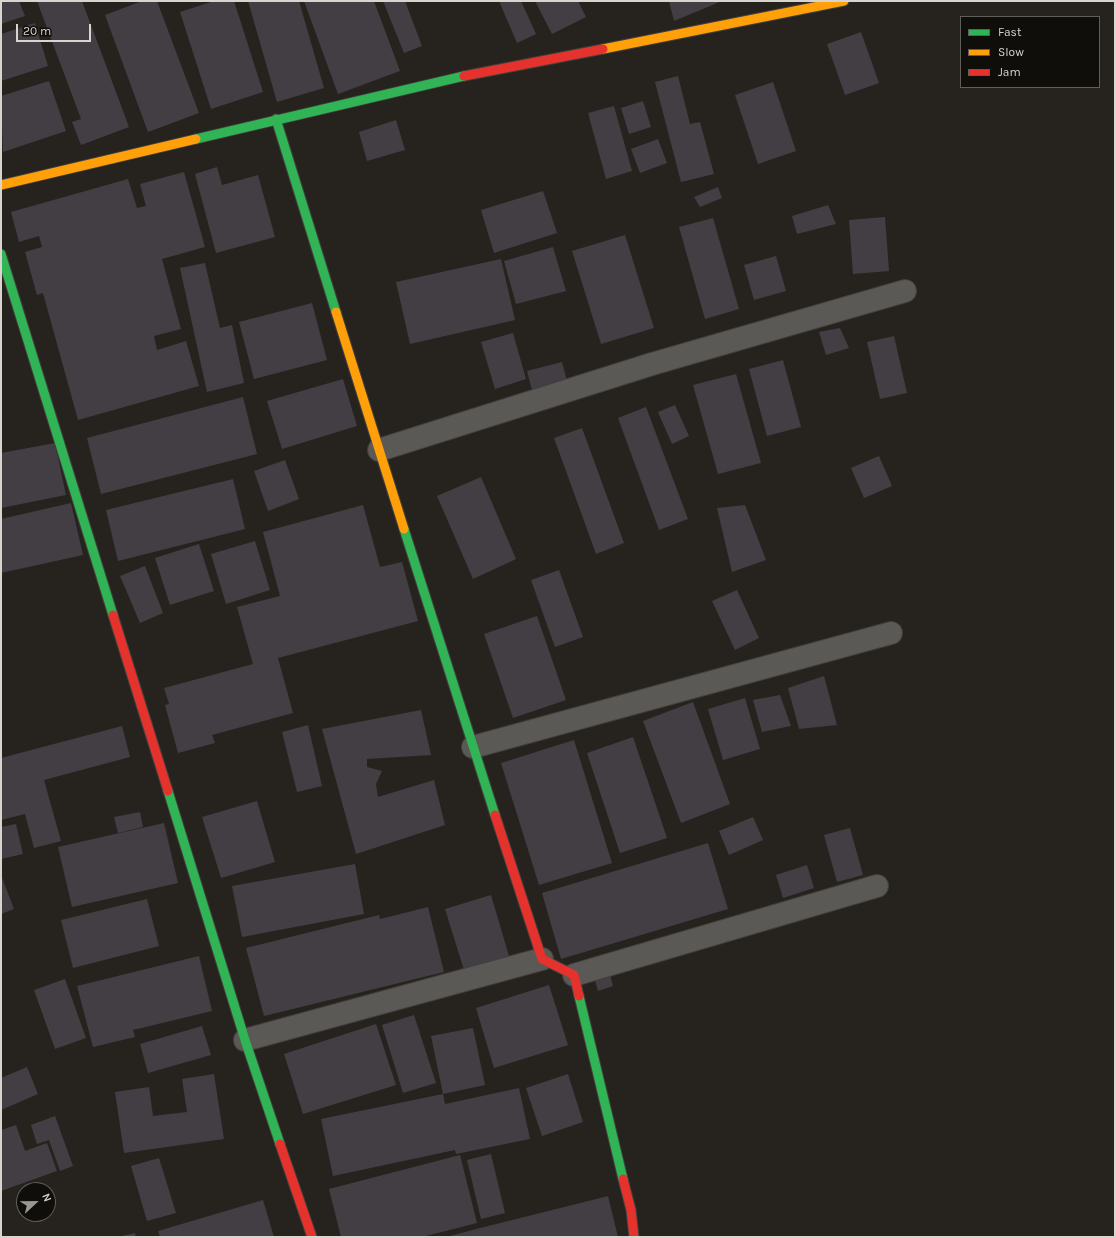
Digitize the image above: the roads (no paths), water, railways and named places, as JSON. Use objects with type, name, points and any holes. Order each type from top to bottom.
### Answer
[{"type":"street","points":[[1,184],[435,81],[844,1]]},
{"type":"street","points":[[276,119],[473,747],[542,959]]},
{"type":"street","points":[[1,254],[245,1040],[312,1237]]},
{"type":"street","points":[[379,450],[652,364],[905,291]]},
{"type":"street","points":[[473,747],[891,633]]},
{"type":"street","points":[[245,1040],[542,959],[574,975],[877,886]]},
{"type":"street","points":[[574,975],[631,1210],[634,1237]]}]
